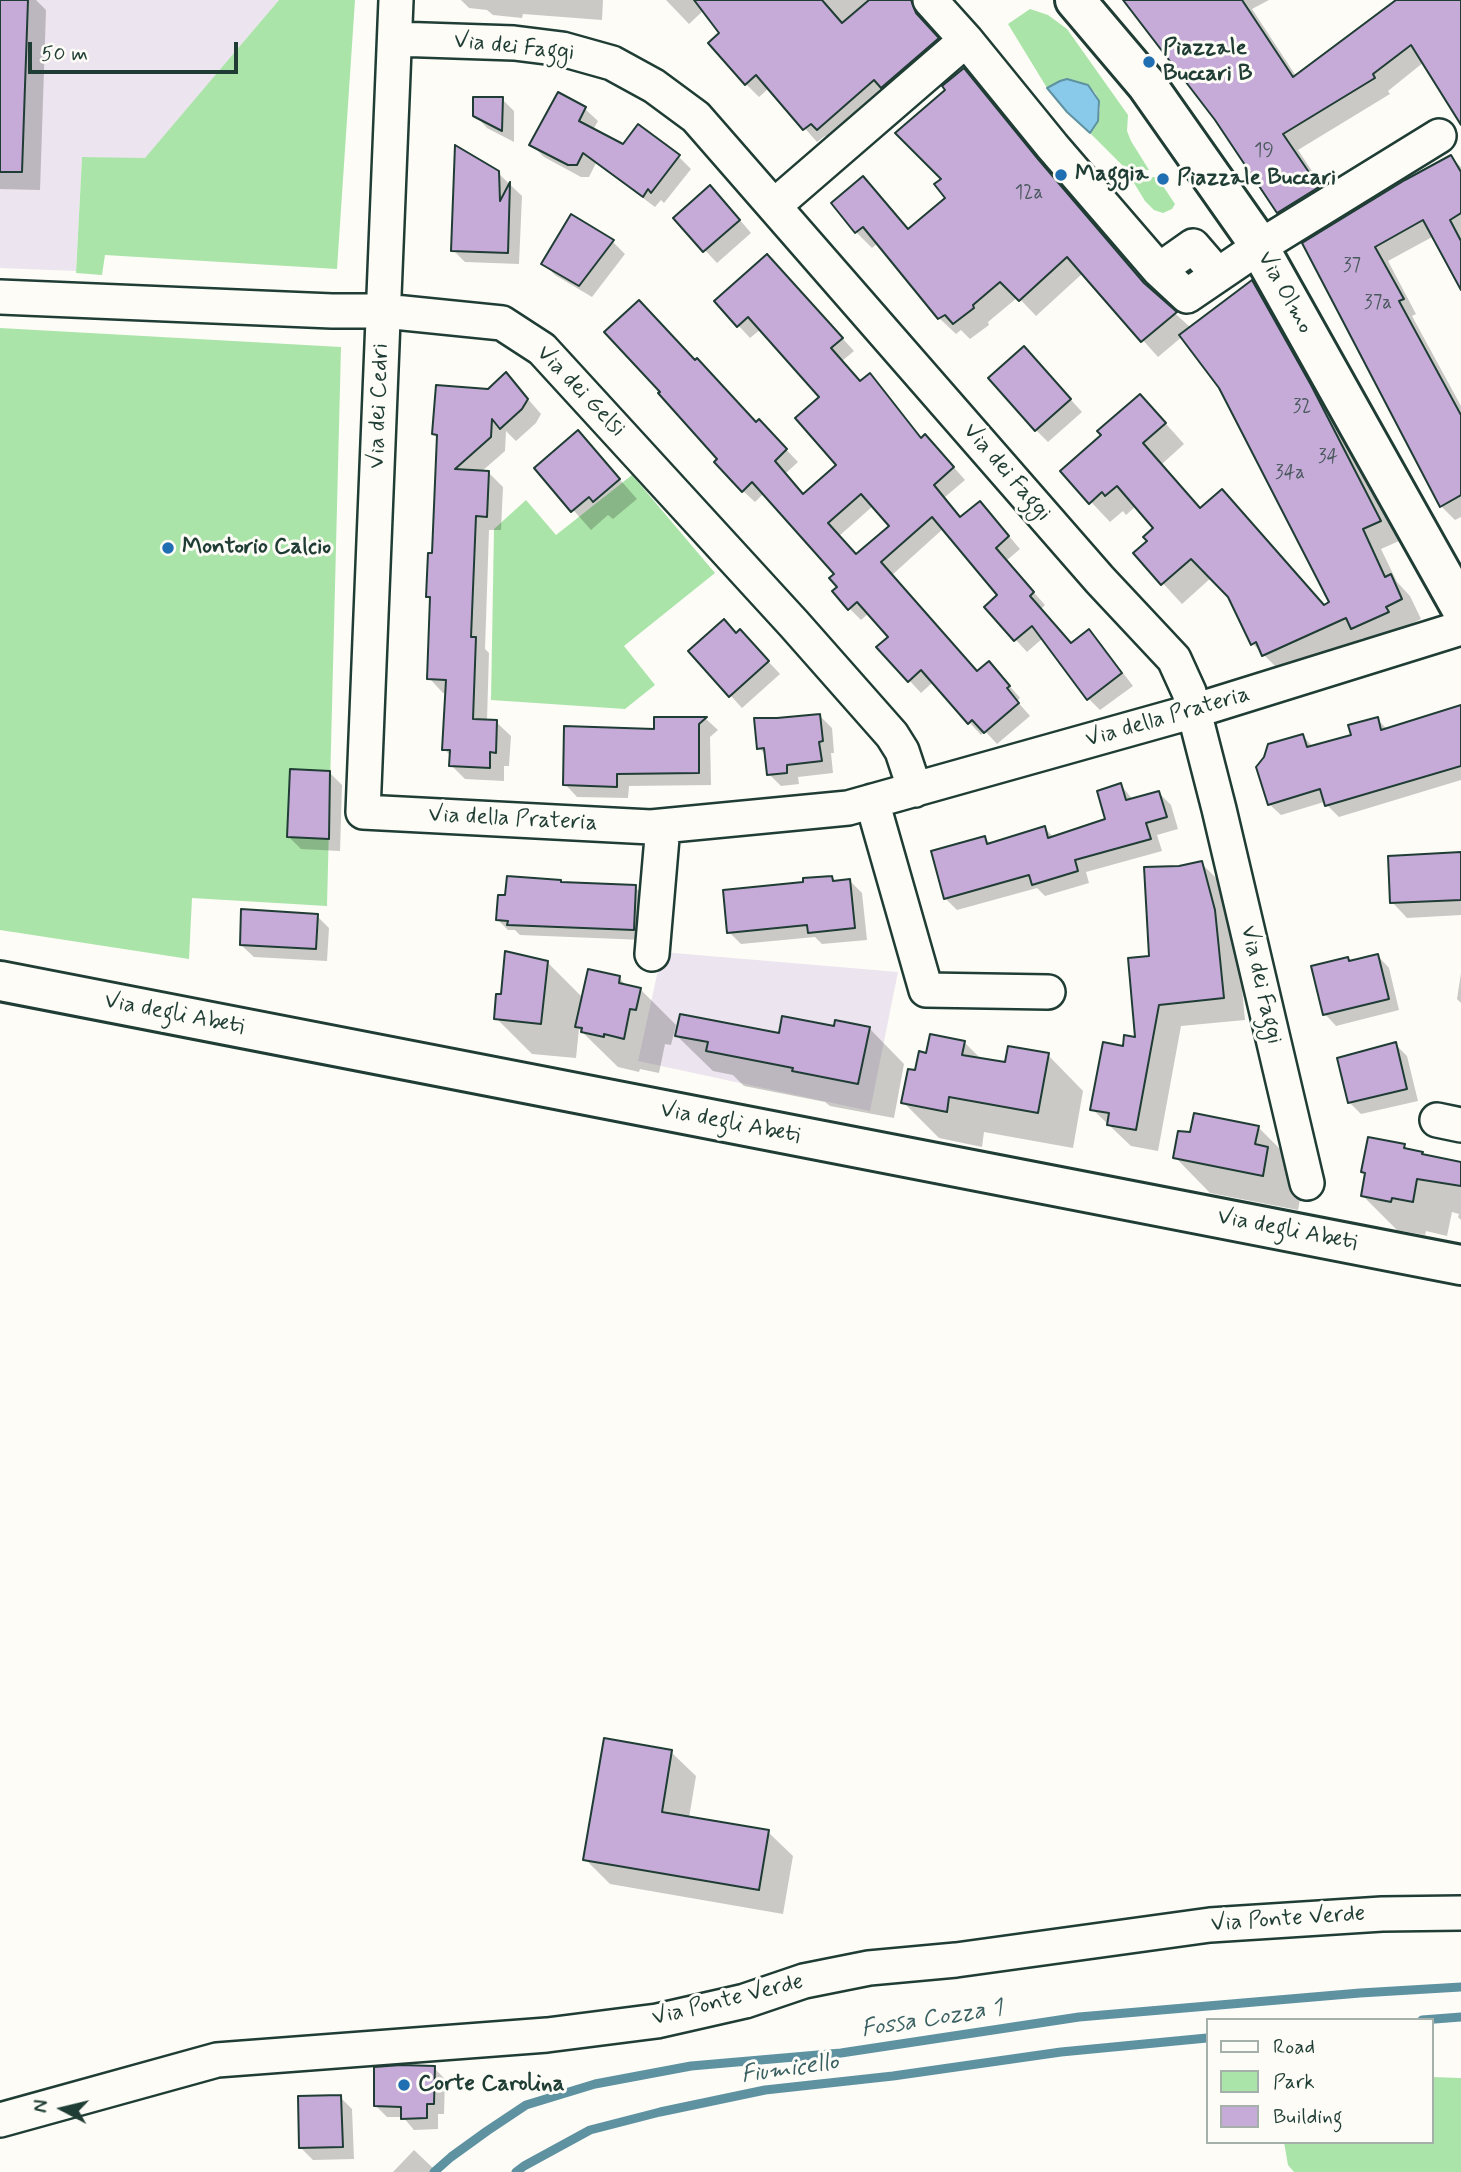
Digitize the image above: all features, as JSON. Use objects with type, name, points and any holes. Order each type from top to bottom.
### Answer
[{"type":"street","name":"Via dei Cedri","points":[[363,812],[397,0]]},
{"type":"street","points":[[930,0],[1159,270],[1193,246],[1218,275],[1439,136]]},
{"type":"street","name":"Via Olmo","points":[[1075,0],[1147,85],[1251,233],[1461,608]]},
{"type":"street","name":"Via dei Faggi","points":[[395,39],[514,43],[562,49],[612,63],[654,86],[696,117],[1100,580],[1174,659],[1189,692],[1194,711],[1307,1183]]},
{"type":"street","points":[[774,206],[966,40]]},
{"type":"street","name":"Via dei Gelsi","points":[[0,297],[332,312],[384,311],[502,323],[542,349],[786,615],[892,735],[902,751],[915,790]]},
{"type":"street","name":"Via della Prateria","points":[[363,812],[651,827],[848,808],[1194,711],[1461,628]]},
{"type":"street","points":[[873,801],[926,990],[1048,992]]},
{"type":"street","points":[[652,954],[663,826]]},
{"type":"street","name":"Via degli Abeti","points":[[0,981],[1461,1265]]},
{"type":"street","name":"Via Ponte Verde","points":[[0,2120],[217,2060],[547,2035],[657,2021],[745,2001],[804,1981],[869,1968],[956,1960],[1210,1925],[1382,1914],[1461,1913]]},
{"type":"shaded area","points":[[0,0],[279,0],[145,159],[82,157],[76,271],[0,268]]},
{"type":"shaded area","points":[[662,952],[898,972],[870,1111],[638,1061]]},
{"type":"green space","points":[[279,0],[355,0],[337,269],[105,255],[102,275],[76,273],[82,157],[145,158]]},
{"type":"green space","points":[[1030,9],[1048,15],[1067,29],[1128,115],[1127,131],[1149,170],[1126,169],[1090,133],[1098,121],[1100,108],[1096,94],[1088,85],[1053,84],[1047,88],[1008,24]]},
{"type":"green space","points":[[1157,177],[1175,204],[1172,209],[1163,213],[1154,210],[1145,201],[1131,178]]},
{"type":"green space","name":"Montorio Calcio","points":[[0,328],[341,347],[327,906],[192,898],[189,959],[0,930]]},
{"type":"green space","points":[[632,475],[715,573],[624,646],[655,685],[625,709],[491,700],[494,529],[526,500],[556,535]]},
{"type":"green space","points":[[1433,2077],[1461,2078],[1461,2172],[1294,2172],[1288,2165],[1284,2144],[1433,2144]]},
{"type":"water","points":[[1067,79],[1088,85],[1099,101],[1098,121],[1090,133],[1067,112],[1047,88]]},
{"type":"building","points":[[0,0],[28,0],[22,172],[0,172]]},
{"type":"building","points":[[694,0],[822,0],[842,23],[869,0],[911,0],[916,13],[939,38],[881,88],[874,80],[817,130],[811,124],[803,130],[756,75],[745,85],[708,43],[719,33]]},
{"type":"building","points":[[1123,0],[1242,0],[1293,77],[1396,0],[1461,0],[1461,125],[1411,45],[1373,74],[1375,78],[1283,134],[1319,187],[1277,213],[1215,120]]},
{"type":"building","points":[[964,68],[1144,283],[1177,312],[1141,342],[1067,257],[1019,301],[1000,282],[953,324],[945,315],[938,319],[863,227],[855,233],[831,203],[863,176],[908,229],[945,198],[934,184],[941,179],[895,133],[945,90],[942,86]]},
{"type":"building","points":[[558,92],[586,107],[579,121],[623,144],[638,124],[680,155],[651,193],[648,189],[643,197],[583,153],[577,165],[568,165],[529,145]]},
{"type":"building","points":[[473,97],[503,97],[502,131],[473,116]]},
{"type":"building","points":[[455,145],[499,171],[500,201],[510,182],[508,253],[451,251]]},
{"type":"building","points":[[1451,155],[1461,172],[1461,213],[1450,220],[1461,241],[1461,290],[1423,220],[1375,247],[1404,299],[1399,301],[1461,415],[1461,495],[1440,507],[1302,243]]},
{"type":"building","points":[[710,185],[740,220],[703,252],[673,218]]},
{"type":"building","points":[[571,214],[614,240],[579,286],[541,264]]},
{"type":"building","points":[[767,254],[843,338],[831,348],[860,381],[870,373],[921,438],[925,434],[954,467],[934,485],[960,517],[980,501],[1009,536],[996,548],[1034,592],[1030,596],[1071,643],[1089,629],[1122,673],[1087,700],[1032,626],[1014,641],[984,607],[997,595],[932,517],[881,562],[977,671],[989,661],[1010,686],[1007,688],[1019,703],[984,733],[972,720],[968,724],[921,670],[908,682],[876,647],[888,637],[857,602],[848,610],[832,591],[837,587],[829,578],[834,574],[752,482],[742,492],[714,462],[717,459],[658,393],[660,392],[604,332],[639,300],[756,422],[759,419],[787,449],[775,461],[803,494],[836,465],[795,418],[819,397],[748,317],[737,327],[714,301]],"holes":[[[861,494],[889,526],[856,554],[828,523]]]},
{"type":"building","points":[[1252,280],[1311,385],[1381,521],[1363,529],[1385,577],[1391,574],[1402,599],[1386,607],[1389,612],[1351,629],[1346,618],[1262,656],[1256,642],[1251,645],[1228,597],[1191,559],[1161,585],[1133,553],[1147,541],[1143,537],[1153,528],[1117,486],[1105,496],[1102,492],[1089,504],[1060,471],[1101,435],[1097,431],[1140,394],[1166,423],[1143,443],[1200,508],[1222,489],[1324,605],[1329,602],[1219,388],[1179,335]]},
{"type":"building","points":[[1024,346],[1071,399],[1035,431],[988,378]]},
{"type":"building","points":[[506,372],[528,399],[522,409],[500,429],[492,419],[491,437],[455,469],[489,471],[487,517],[476,516],[471,637],[476,637],[473,719],[497,720],[496,753],[490,752],[490,768],[449,766],[450,750],[442,750],[446,680],[427,679],[430,597],[426,597],[428,553],[432,553],[437,435],[432,434],[436,385],[488,389]]},
{"type":"building","points":[[578,430],[620,479],[593,502],[589,497],[571,512],[534,468]]},
{"type":"building","points":[[724,619],[736,633],[740,629],[769,661],[729,697],[688,651]]},
{"type":"building","points":[[1461,705],[1461,766],[1325,806],[1320,789],[1268,805],[1256,767],[1264,757],[1268,744],[1303,734],[1307,747],[1351,735],[1348,725],[1378,717],[1381,730]]},
{"type":"building","points":[[820,714],[823,741],[819,742],[822,761],[787,765],[787,773],[767,775],[764,748],[757,749],[754,718]]},
{"type":"building","points":[[654,717],[707,717],[699,724],[699,773],[617,774],[617,787],[563,785],[564,726],[654,729]]},
{"type":"building","points":[[290,769],[330,771],[329,839],[287,837]]},
{"type":"building","points":[[1121,783],[1126,800],[1159,791],[1167,817],[1146,823],[1151,839],[1075,860],[1078,871],[1032,885],[1029,875],[944,899],[931,851],[985,836],[987,844],[1045,826],[1048,838],[1105,819],[1097,791]]},
{"type":"building","points":[[1461,852],[1461,900],[1390,903],[1388,856]]},
{"type":"building","points":[[1202,861],[1215,910],[1224,998],[1159,1005],[1136,1130],[1107,1125],[1109,1113],[1090,1110],[1103,1042],[1123,1046],[1124,1035],[1135,1037],[1128,958],[1149,956],[1144,867],[1179,866]]},
{"type":"building","points":[[507,876],[561,882],[636,885],[634,930],[507,925],[508,921],[496,920],[498,895],[505,895]]},
{"type":"building","points":[[832,876],[833,881],[850,879],[855,928],[808,933],[807,925],[727,933],[723,890],[803,882],[803,878]]},
{"type":"building","points":[[241,909],[318,914],[316,949],[240,945]]},
{"type":"building","points":[[505,951],[548,961],[541,1024],[494,1019],[496,994],[501,994]]},
{"type":"building","points":[[1378,954],[1389,999],[1323,1015],[1311,966],[1348,957],[1349,961]]},
{"type":"building","points":[[588,969],[620,976],[619,983],[641,988],[636,1010],[630,1009],[624,1039],[581,1032],[582,1028],[575,1027]]},
{"type":"building","points":[[680,1014],[779,1033],[782,1016],[834,1026],[835,1020],[870,1027],[858,1084],[706,1051],[708,1042],[675,1036]]},
{"type":"building","points":[[930,1034],[965,1041],[962,1055],[1005,1062],[1008,1046],[1049,1053],[1038,1113],[949,1097],[947,1112],[901,1103],[908,1069],[915,1070],[919,1051],[926,1053]]},
{"type":"building","points":[[1396,1042],[1407,1089],[1348,1103],[1337,1058]]},
{"type":"building","points":[[1194,1113],[1259,1126],[1255,1144],[1268,1147],[1263,1176],[1173,1158],[1178,1131],[1190,1132]]},
{"type":"building","points":[[1368,1137],[1405,1144],[1404,1148],[1423,1152],[1422,1154],[1461,1162],[1461,1186],[1417,1179],[1413,1202],[1392,1198],[1391,1202],[1361,1196],[1365,1173],[1361,1172]]},
{"type":"building","points":[[604,1738],[672,1750],[662,1812],[769,1830],[759,1890],[583,1860]]},
{"type":"building","name":"Corte Carolina","points":[[435,2066],[434,2104],[427,2104],[427,2118],[401,2119],[401,2107],[374,2106],[374,2067]]},
{"type":"building","points":[[341,2095],[343,2147],[299,2148],[298,2096]]},
{"type":"waterway","name":"Fossa Cozza 1","points":[[434,2172],[451,2157],[526,2105],[595,2084],[691,2066],[841,2053],[1079,2017],[1461,1987]]},
{"type":"waterway","name":"Fiumicello","points":[[1433,2019],[1461,2017]]},
{"type":"waterway","name":"Fiumicello","points":[[516,2172],[590,2130],[765,2090],[893,2076],[1061,2052],[1206,2038]]},
{"type":"place","name":"Piazzale Buccari B","points":[[1149,62]]},
{"type":"place","name":"Maggia","points":[[1061,175]]},
{"type":"place","name":"Piazzale Buccari","points":[[1163,179]]},
{"type":"place","name":"Montorio Calcio","points":[[168,548]]},
{"type":"place","name":"Corte Carolina","points":[[404,2085]]}]
